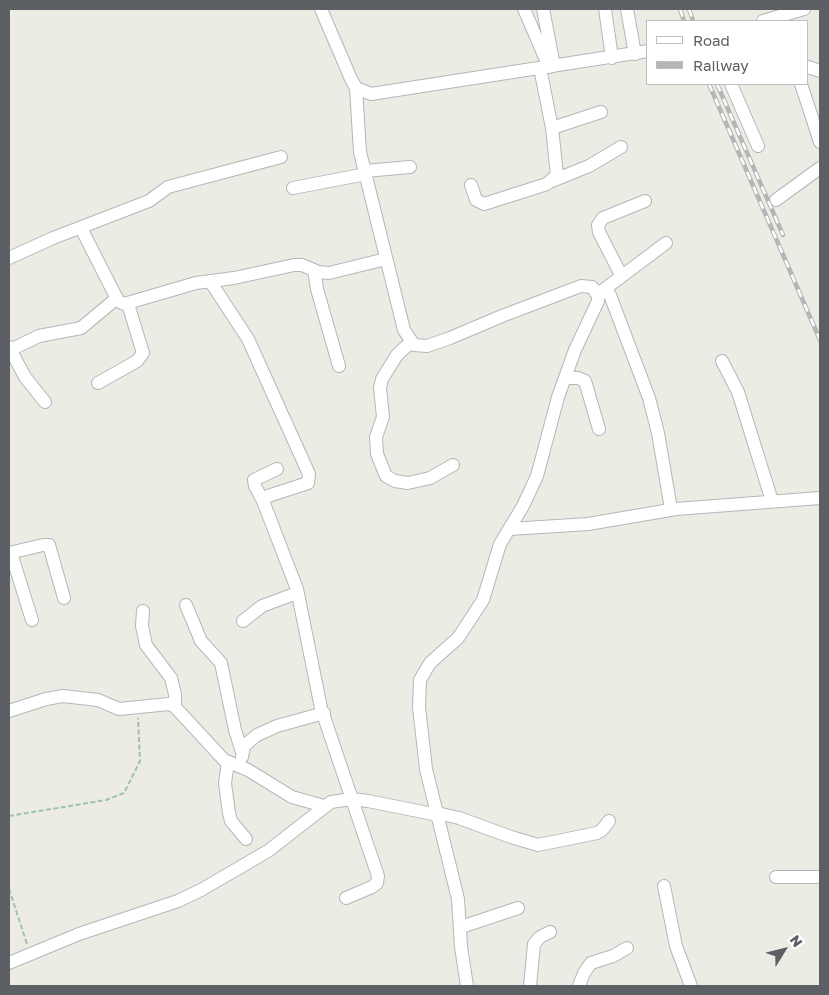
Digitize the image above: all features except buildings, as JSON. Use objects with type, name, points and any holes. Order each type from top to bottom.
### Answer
[{"type":"street","points":[[321,9],[346,70],[356,88],[357,127],[365,172],[404,330],[411,342],[419,347],[427,346],[581,286],[592,287],[610,295],[649,398],[658,433],[671,509]]},
{"type":"street","points":[[524,9],[548,67]]},
{"type":"street","points":[[543,9],[557,170],[552,181]]},
{"type":"street","points":[[605,9],[612,58]]},
{"type":"street","points":[[627,9],[635,54]]},
{"type":"street","points":[[765,20],[779,12],[804,9]]},
{"type":"street","points":[[356,88],[371,94],[383,93],[646,52]]},
{"type":"street","points":[[731,85],[758,146]]},
{"type":"street","points":[[801,85],[820,142]]},
{"type":"street","points":[[552,128],[600,112]]},
{"type":"street","points":[[471,185],[476,200],[484,204],[527,192],[589,166],[621,147]]},
{"type":"street","points":[[9,258],[149,201],[168,187],[281,157]]},
{"type":"street","points":[[294,188],[365,172],[410,167]]},
{"type":"street","points":[[776,200],[820,168]]},
{"type":"street","points":[[621,275],[599,232],[598,225],[603,218],[645,201]]},
{"type":"street","points":[[81,228],[122,301],[143,353],[137,361],[98,383]]},
{"type":"street","points":[[468,986],[452,867],[426,770],[419,707],[420,680],[430,663],[458,638],[484,600],[495,555],[527,500],[537,476],[565,378],[598,301],[599,291],[666,243]]},
{"type":"street","points":[[45,402],[25,377],[10,349],[31,339],[81,328],[122,301],[196,283],[234,278],[294,265],[302,265],[329,273],[386,259]]},
{"type":"street","points":[[314,270],[316,290],[339,366]]},
{"type":"street","points":[[210,281],[248,339],[309,474],[308,483],[268,496],[263,501]]},
{"type":"street","points":[[411,342],[397,356],[382,379],[380,388],[383,417],[376,437],[377,454],[386,476],[390,479],[408,483],[430,478],[453,465]]},
{"type":"street","points":[[722,361],[738,392],[772,501]]},
{"type":"street","points":[[565,378],[586,381],[599,429]]},
{"type":"street","points":[[276,469],[254,480],[255,486],[263,501],[297,593],[324,713],[378,879],[372,887],[346,898]]},
{"type":"street","points":[[510,529],[588,524],[671,509],[820,498]]},
{"type":"street","points":[[32,620],[10,553],[43,544],[49,545],[64,598]]},
{"type":"street","points":[[243,621],[262,606],[297,593]]},
{"type":"street","points":[[186,605],[202,641],[221,663],[234,730],[242,752],[241,766]]},
{"type":"street","points":[[143,611],[142,626],[146,645],[171,678],[175,694],[175,707]]},
{"type":"street","points":[[9,711],[46,699],[63,696],[98,700],[119,709],[163,704],[175,707],[219,755],[228,762],[241,766],[292,797],[324,806]]},
{"type":"street","points":[[242,752],[249,740],[268,729],[324,713]]},
{"type":"street","points":[[228,762],[225,783],[229,813],[231,821],[246,839]]},
{"type":"street","points":[[9,963],[30,953],[201,890],[268,851],[324,806],[338,800],[352,799],[459,818],[510,838],[538,845],[597,833],[609,821]]},
{"type":"street","points":[[776,877],[820,877]]},
{"type":"street","points":[[664,886],[676,946],[691,986]]},
{"type":"street","points":[[461,927],[518,908]]},
{"type":"street","points":[[530,986],[534,944],[540,937],[550,932]]},
{"type":"street","points":[[579,986],[584,973],[591,964],[613,956],[627,948]]},
{"type":"path","points":[[9,816],[106,800],[124,793],[137,769],[141,753],[136,708]]},
{"type":"path","points":[[9,890],[30,953]]},
{"type":"railway","points":[[680,9],[684,20]]},
{"type":"railway","points":[[689,9],[693,20]]},
{"type":"railway","points":[[709,85],[820,340]]},
{"type":"railway","points":[[717,85],[783,235]]}]
